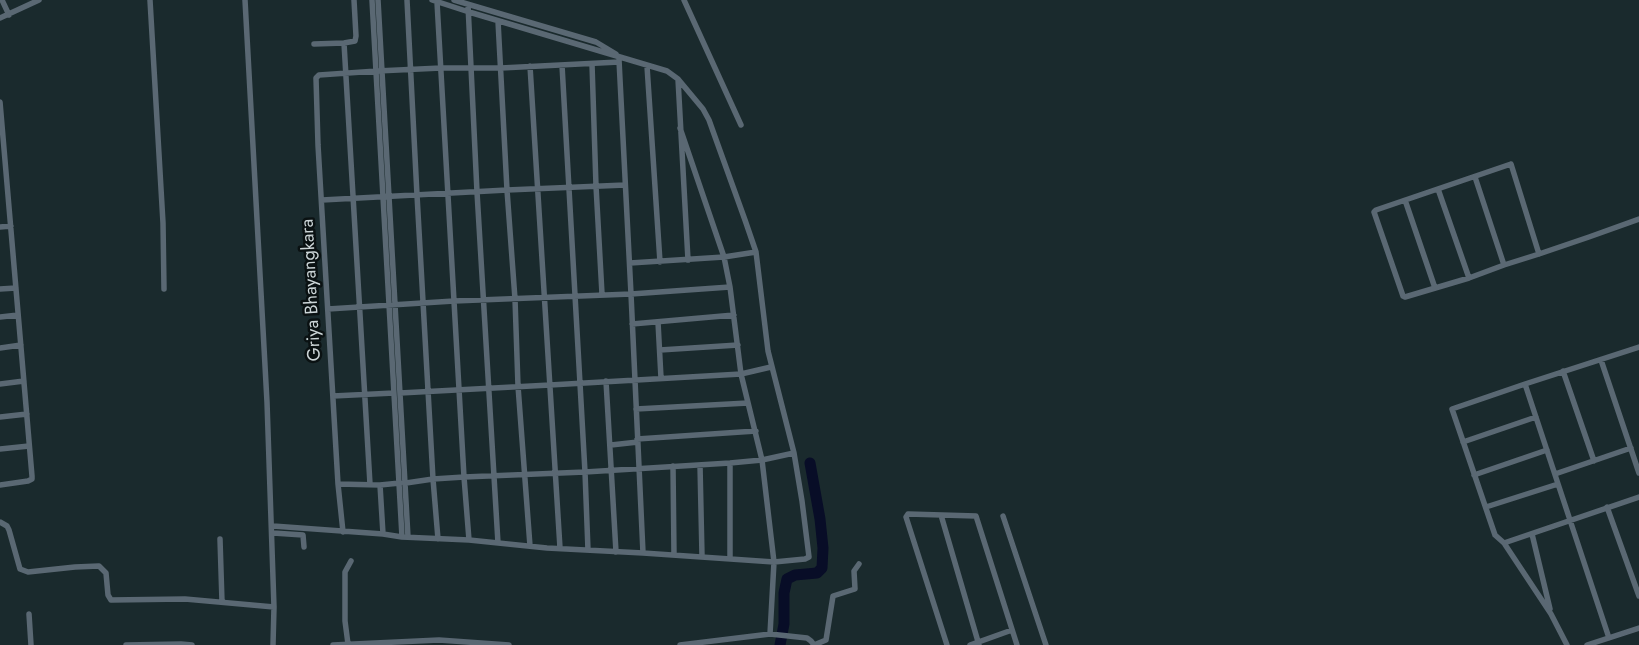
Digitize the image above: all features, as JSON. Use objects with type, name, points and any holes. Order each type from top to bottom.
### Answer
[{"type":"street","points":[[2,0],[9,14]]},
{"type":"street","points":[[0,18],[39,0]]},
{"type":"street","points":[[150,0],[163,223],[164,289]]},
{"type":"street","points":[[245,0],[273,526],[273,645]]},
{"type":"street","points":[[314,44],[354,41],[356,37],[354,0]]},
{"type":"street","points":[[372,0],[380,71]]},
{"type":"street","points":[[378,0],[386,197],[405,537]]},
{"type":"street","points":[[407,0],[432,479],[438,539]]},
{"type":"street","points":[[454,0],[596,42],[620,58]]},
{"type":"street","points":[[684,0],[741,125]]},
{"type":"street","points":[[273,526],[530,546],[774,562],[806,559],[809,555],[794,453],[771,367],[756,252],[709,120],[702,109],[678,79],[667,71],[435,1],[441,68],[469,540]]},
{"type":"street","points":[[468,5],[498,543]]},
{"type":"street","points":[[498,21],[515,299],[518,386],[530,546]]},
{"type":"street","points":[[344,43],[370,484]]},
{"type":"street","points":[[345,73],[410,69],[471,69],[592,64],[620,58]]},
{"type":"street","points":[[620,58],[643,553]]},
{"type":"street","points":[[592,64],[602,294]]},
{"type":"street","points":[[562,65],[588,550]]},
{"type":"street","points":[[530,66],[560,548]]},
{"type":"street","points":[[647,66],[660,262]]},
{"type":"street","name":"Griya Bhayangkara","points":[[343,532],[338,484],[316,79],[319,75],[345,73]]},
{"type":"street","points":[[678,79],[688,260]]},
{"type":"street","points":[[0,102],[3,165],[11,226],[32,479],[0,485]]},
{"type":"street","points":[[680,128],[724,257],[742,374],[762,460],[774,562],[770,634]]},
{"type":"street","points":[[1538,254],[1511,164],[1374,212],[1404,296],[1406,297],[1469,278],[1639,219]]},
{"type":"street","points":[[1475,177],[1504,265]]},
{"type":"street","points":[[322,200],[625,185]]},
{"type":"street","points":[[1438,189],[1469,278]]},
{"type":"street","points":[[0,196],[8,195]]},
{"type":"street","points":[[1405,200],[1435,288]]},
{"type":"street","points":[[0,227],[11,226]]},
{"type":"street","points":[[630,263],[724,257],[756,252]]},
{"type":"street","points":[[0,289],[16,288]]},
{"type":"street","points":[[328,309],[423,302],[730,288]]},
{"type":"street","points":[[0,317],[18,315]]},
{"type":"street","points":[[632,324],[734,315]]},
{"type":"street","points":[[658,322],[661,378]]},
{"type":"street","points":[[660,350],[738,345]]},
{"type":"street","points":[[0,348],[21,346]]},
{"type":"street","points":[[1567,645],[1551,614],[1504,543],[1495,535],[1453,409],[1639,347]]},
{"type":"street","points":[[1602,360],[1639,474]]},
{"type":"street","points":[[333,396],[490,387],[550,386],[742,374],[771,367]]},
{"type":"street","points":[[1563,372],[1594,461]]},
{"type":"street","points":[[0,384],[24,381]]},
{"type":"street","points":[[606,381],[616,552]]},
{"type":"street","points":[[1525,384],[1609,638]]},
{"type":"street","points":[[636,409],[748,403]]},
{"type":"street","points":[[0,417],[27,414]]},
{"type":"street","points":[[1463,442],[1536,417]]},
{"type":"street","points":[[610,444],[756,432]]},
{"type":"street","points":[[0,449],[30,446]]},
{"type":"street","points":[[1555,474],[1631,448]]},
{"type":"street","points":[[1474,474],[1548,450]]},
{"type":"street","points":[[338,484],[380,485],[495,475],[585,472],[730,463],[762,460],[794,453]]},
{"type":"street","points":[[730,463],[730,558]]},
{"type":"street","points":[[700,465],[702,556]]},
{"type":"street","points":[[673,466],[674,555]]},
{"type":"street","points":[[1486,507],[1558,484]]},
{"type":"street","points":[[380,485],[383,534]]},
{"type":"street","points":[[1504,543],[1639,497]]},
{"type":"street","points":[[1607,507],[1639,596]]},
{"type":"street","points":[[947,645],[906,517],[908,514],[974,515],[977,518],[1017,645]]},
{"type":"street","points":[[941,515],[978,644]]},
{"type":"street","points":[[1003,516],[1046,645]]},
{"type":"street","points":[[0,522],[9,530],[18,566],[22,571],[99,566],[106,573],[108,595],[111,600],[165,598],[274,607]]},
{"type":"street","points":[[273,533],[303,536],[304,547]]},
{"type":"street","points":[[1532,534],[1551,614]]},
{"type":"street","points":[[220,539],[222,602]]},
{"type":"street","points":[[348,644],[345,621],[345,572],[351,561]]},
{"type":"street","points":[[680,645],[770,634],[807,638],[814,645],[826,640],[833,596],[855,589],[854,571],[858,564]]},
{"type":"street","points":[[29,614],[32,645]]},
{"type":"street","points":[[1587,645],[1639,628]]},
{"type":"street","points":[[970,645],[978,644],[1012,630]]},
{"type":"street","points":[[333,645],[439,640],[509,645]]},
{"type":"street","points":[[126,645],[192,645]]},
{"type":"waterway","points":[[780,645],[784,624],[784,593],[787,579],[795,575],[817,573],[822,568],[823,548],[820,519],[810,463]]}]
